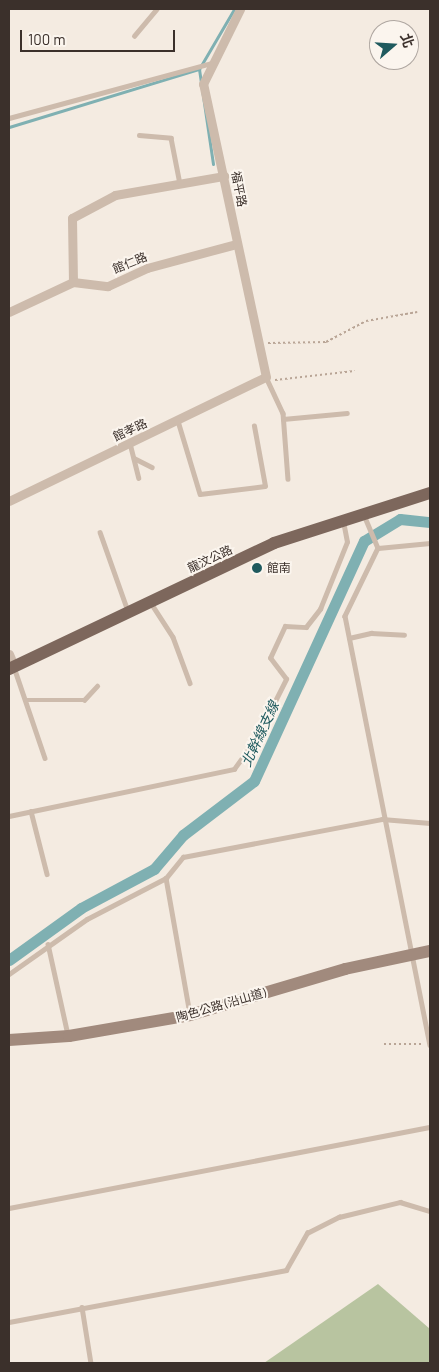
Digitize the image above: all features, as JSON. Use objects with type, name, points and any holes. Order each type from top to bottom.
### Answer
[{"type":"main road","name":"龍汶公路","points":[[10,663],[150,602],[274,543],[430,493]]},
{"type":"main road","name":"陶色公路 (沿山道)","points":[[9,1040],[69,1036],[190,1015],[410,954],[430,951]]},
{"type":"street","name":"福平路","points":[[240,9],[211,63],[203,84],[266,380]]},
{"type":"street","points":[[9,312],[73,282],[72,218],[115,195],[224,176]]},
{"type":"street","name":"館仁路","points":[[73,282],[108,286],[147,268],[236,244]]},
{"type":"street","name":"館孝路","points":[[9,501],[266,380]]},
{"type":"lane","points":[[134,36],[157,9]]},
{"type":"lane","points":[[9,118],[211,63]]},
{"type":"lane","points":[[138,135],[171,138],[180,184]]},
{"type":"lane","points":[[266,380],[283,419],[288,479]]},
{"type":"lane","points":[[283,419],[348,413]]},
{"type":"lane","points":[[178,421],[200,494],[265,486],[254,426]]},
{"type":"lane","points":[[130,443],[139,478]]},
{"type":"lane","points":[[134,458],[152,467]]},
{"type":"lane","points":[[364,514],[378,548],[345,616],[382,819],[430,1045]]},
{"type":"lane","points":[[9,816],[234,769],[256,739],[286,679],[270,658],[285,626],[306,627],[320,608],[346,542],[343,521]]},
{"type":"lane","points":[[100,532],[128,612]]},
{"type":"lane","points":[[378,548],[430,543]]},
{"type":"lane","points":[[150,602],[173,637],[190,683]]},
{"type":"lane","points":[[349,638],[371,633],[404,635]]},
{"type":"lane","points":[[10,663],[45,758]]},
{"type":"lane","points":[[25,700],[84,700],[97,686]]},
{"type":"lane","points":[[31,811],[47,874]]},
{"type":"lane","points":[[9,974],[48,944],[166,878],[183,857],[382,819],[430,823]]},
{"type":"lane","points":[[166,878],[190,1015]]},
{"type":"lane","points":[[48,944],[69,1036]]},
{"type":"lane","points":[[9,1208],[430,1128]]},
{"type":"lane","points":[[9,1322],[82,1306],[286,1270],[307,1233],[339,1217],[400,1202],[430,1211]]},
{"type":"lane","points":[[82,1306],[91,1363]]},
{"type":"path","points":[[258,343],[326,342],[366,320],[417,312]]},
{"type":"path","points":[[266,380],[354,371]]},
{"type":"path","points":[[384,1044],[430,1045]]},
{"type":"green space","points":[[378,1284],[430,1329],[430,1363],[264,1363]]},
{"type":"waterway","points":[[9,127],[199,69],[234,9]]},
{"type":"waterway","points":[[199,69],[213,164]]},
{"type":"waterway","name":"北幹線支線","points":[[9,960],[81,908],[154,869],[183,835],[254,781],[364,541],[400,519],[430,522]]},
{"type":"place","name":"館南","points":[[257,568]]}]
